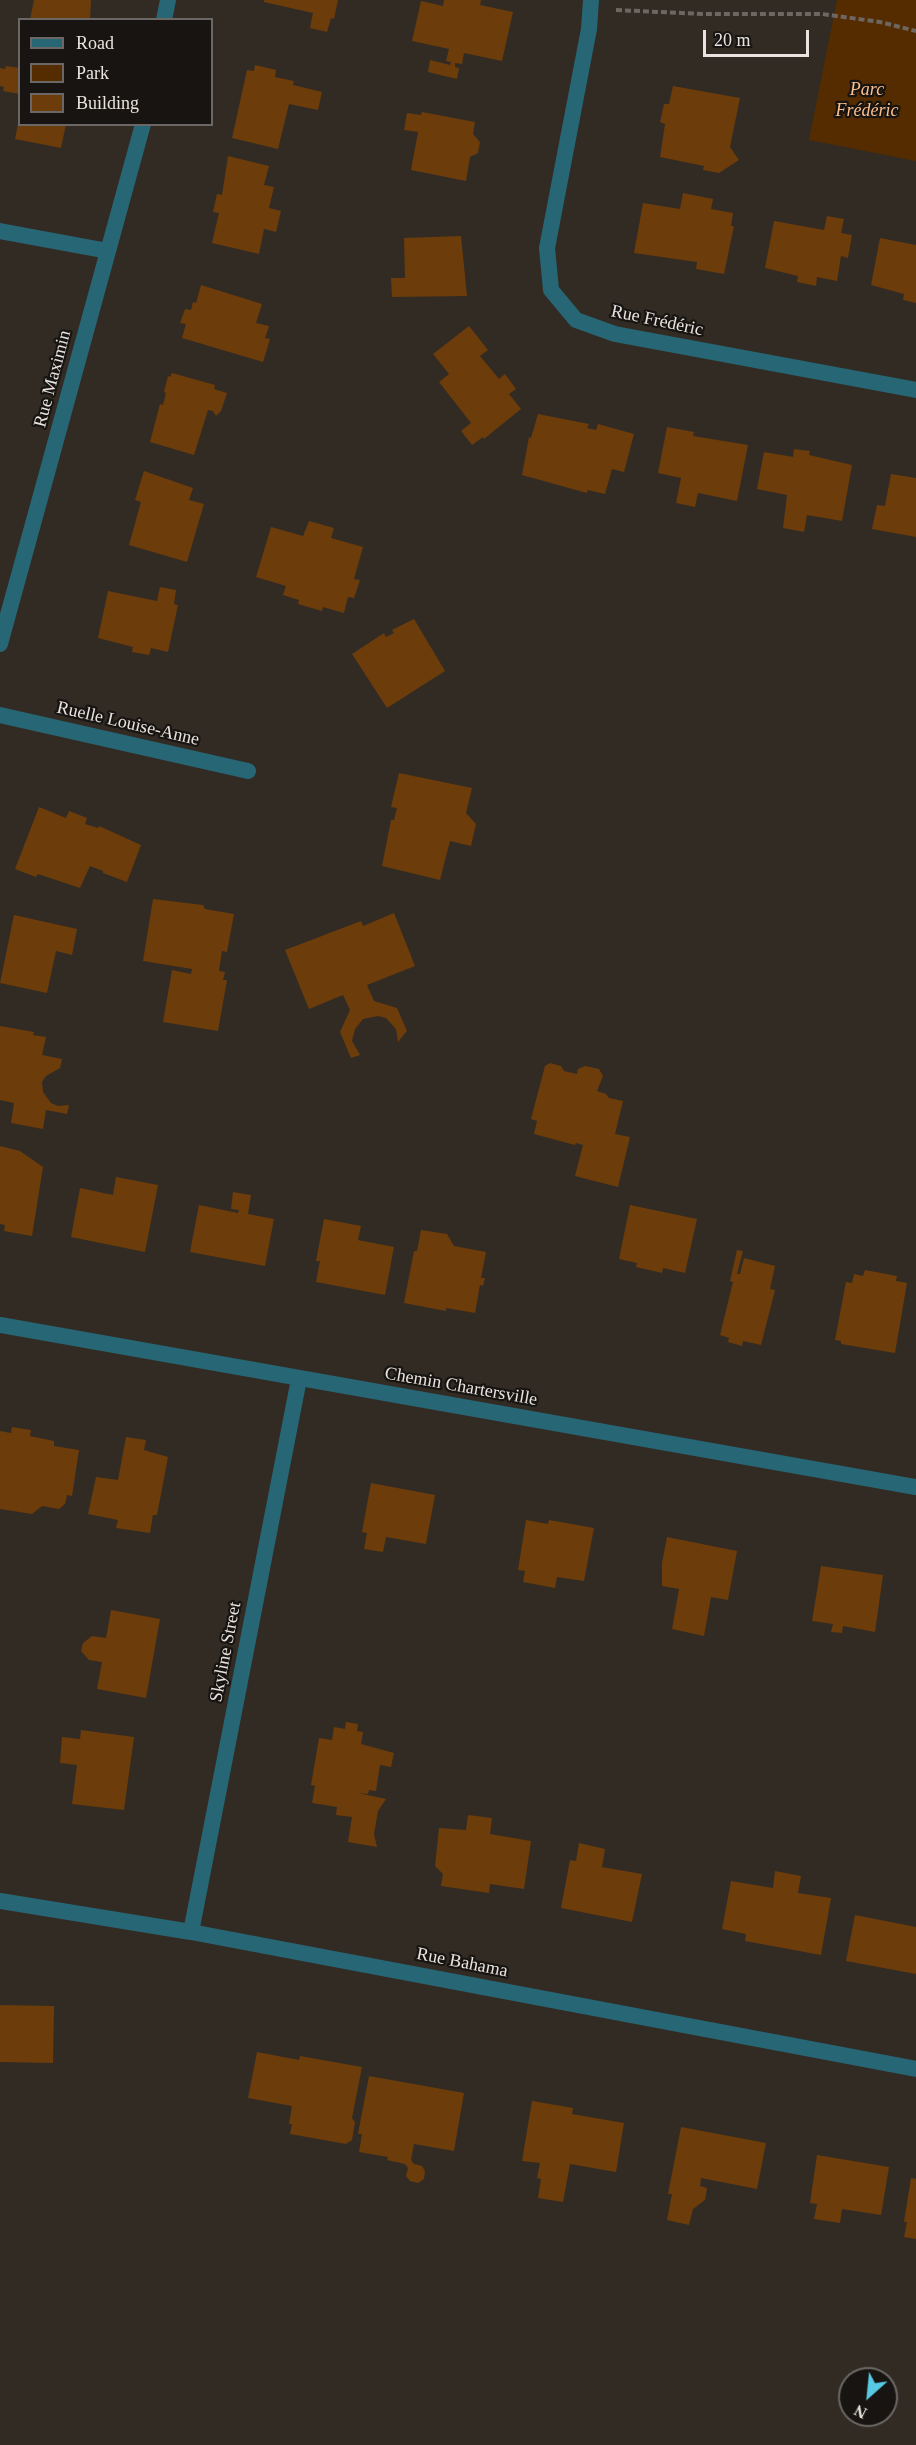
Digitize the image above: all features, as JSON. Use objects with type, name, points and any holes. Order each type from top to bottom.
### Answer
[{"type":"street","points":[[164,18],[168,0]]},
{"type":"street","name":"Rue Frédéric","points":[[591,5],[589,29],[547,248],[551,290],[576,320],[615,334],[916,390]]},
{"type":"street","name":"Rue Maximin","points":[[0,644],[142,126]]},
{"type":"street","points":[[0,231],[108,251]]},
{"type":"street","name":"Ruelle Louise-Anne","points":[[0,715],[248,771]]},
{"type":"street","name":"Chemin Chartersville","points":[[0,1325],[916,1487]]},
{"type":"street","name":"Skyline Street","points":[[191,1932],[299,1378]]},
{"type":"street","name":"Rue Bahama","points":[[0,1901],[191,1932],[916,2069]]},
{"type":"path","points":[[591,5],[704,14],[822,14],[880,22],[916,31]]},
{"type":"green space","name":"Parc Frédéric","points":[[837,0],[916,0],[916,161],[809,140]]},
{"type":"building","points":[[34,0],[91,0],[90,18],[30,18]]},
{"type":"building","points":[[264,0],[338,0],[334,19],[331,18],[327,32],[310,28],[313,13],[264,2]]},
{"type":"building","points":[[444,0],[481,0],[480,5],[513,12],[502,61],[464,53],[462,64],[455,63],[455,67],[459,68],[457,79],[428,72],[430,60],[450,65],[451,62],[446,61],[449,49],[412,41],[421,1],[443,6]]},
{"type":"building","points":[[255,65],[276,70],[275,77],[294,81],[293,85],[322,92],[318,110],[289,104],[278,149],[232,138],[247,70],[254,71]]},
{"type":"building","points":[[6,66],[18,68],[18,94],[3,91],[4,87],[0,86],[0,68],[5,69]]},
{"type":"building","points":[[673,86],[740,98],[730,147],[739,160],[719,173],[703,170],[704,166],[660,157],[665,124],[660,122],[664,104],[669,104]]},
{"type":"building","points":[[422,112],[475,122],[473,134],[480,142],[478,153],[470,157],[466,181],[411,170],[418,132],[404,130],[407,113],[421,115]]},
{"type":"building","points":[[18,124],[18,126],[66,126],[61,148],[15,139]]},
{"type":"building","points":[[228,156],[269,166],[264,185],[274,187],[269,208],[281,211],[276,232],[264,229],[259,254],[212,243],[219,213],[213,212],[217,194],[222,195]]},
{"type":"building","points":[[683,193],[713,199],[711,209],[733,213],[731,226],[734,226],[724,274],[696,269],[697,262],[634,253],[643,203],[680,209]]},
{"type":"building","points":[[827,216],[844,219],[841,233],[852,235],[848,258],[841,256],[837,281],[817,277],[816,286],[797,282],[798,276],[765,268],[774,221],[824,230]]},
{"type":"building","points":[[461,236],[467,296],[392,297],[391,278],[405,278],[404,238]]},
{"type":"building","points":[[880,238],[916,245],[916,303],[903,300],[904,294],[871,285]]},
{"type":"building","points":[[201,285],[262,304],[256,323],[269,326],[265,338],[270,339],[263,362],[182,338],[186,324],[180,323],[185,309],[191,310],[193,302],[196,303]]},
{"type":"building","points":[[469,326],[488,350],[480,356],[499,379],[505,374],[516,389],[509,394],[521,409],[484,439],[483,437],[472,445],[461,431],[471,423],[439,382],[449,374],[433,354]]},
{"type":"building","points":[[172,373],[215,385],[214,389],[227,393],[221,411],[216,416],[213,411],[208,410],[194,455],[150,442],[160,404],[163,405],[168,376],[170,377]]},
{"type":"building","points":[[538,414],[589,424],[587,428],[596,430],[598,424],[634,434],[624,472],[612,469],[605,494],[588,490],[587,493],[522,475],[529,437],[531,438]]},
{"type":"building","points":[[667,427],[694,432],[693,436],[748,445],[737,501],[698,493],[695,507],[676,503],[681,478],[658,473]]},
{"type":"building","points":[[794,449],[810,451],[809,455],[852,465],[842,521],[807,515],[804,532],[783,528],[787,495],[757,489],[764,452],[793,457]]},
{"type":"building","points":[[144,471],[193,488],[189,500],[204,504],[187,562],[129,545],[141,502],[135,500]]},
{"type":"building","points":[[891,474],[916,478],[916,537],[872,529],[877,505],[885,506]]},
{"type":"building","points":[[309,521],[334,528],[331,538],[363,547],[354,579],[360,580],[354,598],[348,597],[344,613],[323,607],[322,611],[298,604],[299,600],[283,595],[286,586],[256,577],[271,527],[303,536]]},
{"type":"building","points":[[160,587],[176,590],[174,604],[178,605],[168,652],[151,648],[149,655],[132,652],[133,647],[98,638],[108,591],[157,601]]},
{"type":"building","points":[[414,619],[445,671],[387,708],[352,654],[384,633],[386,637],[394,633],[392,630]]},
{"type":"building","points":[[399,773],[472,788],[466,813],[476,824],[471,846],[450,841],[440,880],[382,866],[391,820],[394,820],[397,808],[391,807]]},
{"type":"building","points":[[39,807],[66,818],[69,811],[87,818],[85,824],[98,828],[99,826],[141,845],[127,882],[90,866],[80,888],[15,869]]},
{"type":"building","points":[[153,899],[203,905],[205,909],[234,914],[227,952],[222,951],[219,971],[225,972],[223,980],[227,980],[218,1031],[163,1022],[172,970],[191,974],[192,969],[143,961]]},
{"type":"building","points":[[394,913],[415,966],[367,985],[374,1001],[397,1008],[407,1031],[398,1042],[396,1029],[386,1018],[378,1016],[363,1019],[355,1029],[352,1041],[360,1055],[351,1058],[340,1032],[350,1010],[343,995],[309,1009],[285,950],[361,921],[363,926]]},
{"type":"building","points":[[14,915],[77,929],[72,955],[56,951],[47,993],[0,983]]},
{"type":"building","points":[[0,1026],[34,1032],[33,1035],[46,1037],[42,1055],[62,1059],[60,1068],[46,1076],[42,1082],[43,1092],[51,1103],[58,1106],[69,1105],[67,1114],[46,1110],[43,1129],[11,1123],[14,1103],[0,1100]]},
{"type":"building","points":[[550,1063],[561,1066],[564,1071],[577,1074],[578,1069],[585,1066],[599,1069],[603,1076],[597,1091],[606,1094],[609,1098],[623,1101],[615,1134],[630,1137],[618,1187],[575,1176],[583,1145],[534,1134],[537,1121],[531,1119],[545,1066]]},
{"type":"building","points":[[0,1146],[20,1151],[43,1167],[32,1236],[4,1231],[5,1225],[0,1224]]},
{"type":"building","points":[[116,1177],[158,1185],[145,1252],[71,1237],[80,1188],[113,1195]]},
{"type":"building","points":[[233,1192],[251,1195],[248,1214],[274,1219],[265,1266],[190,1252],[199,1205],[238,1213],[239,1210],[231,1209]]},
{"type":"building","points":[[630,1205],[697,1219],[685,1273],[663,1268],[662,1273],[636,1267],[637,1263],[619,1259]]},
{"type":"building","points":[[324,1219],[361,1226],[358,1240],[394,1247],[385,1295],[316,1282],[320,1261],[316,1261]]},
{"type":"building","points":[[421,1230],[447,1234],[454,1246],[486,1252],[481,1278],[485,1278],[483,1286],[480,1285],[475,1313],[446,1308],[446,1311],[404,1303],[414,1251],[417,1251]]},
{"type":"building","points":[[737,1250],[743,1251],[737,1274],[740,1274],[744,1258],[775,1266],[770,1289],[775,1290],[761,1345],[743,1341],[742,1346],[728,1342],[729,1338],[720,1335],[733,1282],[730,1281]]},
{"type":"building","points":[[865,1270],[897,1276],[896,1281],[907,1283],[895,1353],[841,1344],[841,1341],[835,1340],[846,1282],[852,1283],[854,1274],[863,1276]]},
{"type":"building","points":[[12,1427],[31,1430],[30,1436],[54,1441],[54,1446],[79,1450],[72,1496],[67,1495],[65,1504],[59,1509],[42,1506],[32,1514],[0,1509],[0,1431],[11,1433]]},
{"type":"building","points":[[126,1437],[146,1440],[144,1450],[168,1457],[157,1515],[153,1515],[150,1533],[116,1528],[118,1520],[88,1514],[96,1477],[118,1480]]},
{"type":"building","points":[[371,1483],[435,1495],[426,1544],[386,1537],[383,1552],[364,1549],[367,1533],[362,1532]]},
{"type":"building","points":[[526,1520],[548,1524],[549,1520],[594,1528],[584,1581],[557,1577],[555,1588],[523,1582],[525,1571],[518,1570]]},
{"type":"building","points":[[667,1537],[737,1551],[728,1600],[711,1597],[704,1636],[672,1629],[679,1589],[662,1586],[662,1563]]},
{"type":"building","points":[[821,1566],[883,1575],[875,1632],[843,1626],[842,1633],[831,1632],[833,1624],[812,1621]]},
{"type":"building","points":[[111,1610],[160,1619],[146,1698],[97,1689],[102,1662],[89,1660],[81,1651],[83,1643],[92,1636],[106,1638]]},
{"type":"building","points":[[346,1722],[358,1724],[357,1731],[363,1732],[361,1744],[394,1753],[391,1767],[380,1765],[376,1791],[369,1790],[368,1794],[358,1793],[386,1799],[378,1811],[374,1834],[377,1847],[348,1842],[352,1817],[336,1815],[337,1807],[312,1803],[315,1786],[311,1785],[319,1738],[332,1740],[334,1727],[345,1729]]},
{"type":"building","points":[[81,1730],[134,1737],[124,1810],[72,1804],[77,1765],[60,1763],[62,1737],[80,1739]]},
{"type":"building","points":[[468,1815],[492,1818],[490,1834],[531,1841],[524,1889],[490,1884],[489,1893],[441,1886],[443,1874],[435,1866],[439,1828],[466,1830]]},
{"type":"building","points":[[579,1843],[605,1849],[602,1867],[642,1874],[632,1922],[561,1908],[570,1860],[576,1861]]},
{"type":"building","points":[[775,1871],[801,1876],[798,1893],[831,1898],[821,1955],[745,1941],[746,1934],[722,1929],[731,1881],[773,1888]]},
{"type":"building","points":[[855,1915],[916,1927],[916,1974],[846,1961]]},
{"type":"building","points":[[0,2005],[54,2006],[53,2063],[0,2062]]},
{"type":"building","points":[[257,2052],[299,2060],[300,2056],[362,2067],[352,2118],[355,2122],[352,2140],[346,2144],[290,2134],[292,2106],[248,2098]]},
{"type":"building","points":[[369,2076],[464,2093],[454,2151],[414,2144],[411,2160],[414,2164],[422,2166],[425,2171],[424,2179],[418,2183],[410,2181],[406,2176],[408,2168],[405,2164],[387,2160],[388,2157],[359,2152],[362,2134],[358,2134]]},
{"type":"building","points":[[532,2101],[573,2108],[572,2114],[624,2123],[616,2172],[570,2164],[563,2202],[538,2198],[541,2179],[537,2178],[540,2163],[522,2161]]},
{"type":"building","points":[[681,2127],[766,2143],[757,2189],[701,2178],[700,2186],[707,2188],[705,2200],[693,2209],[689,2225],[667,2220],[672,2194],[668,2194]]},
{"type":"building","points":[[817,2155],[889,2167],[881,2215],[842,2209],[840,2223],[814,2219],[817,2204],[810,2203]]},
{"type":"building","points":[[911,2178],[916,2179],[916,2239],[904,2237]]}]
